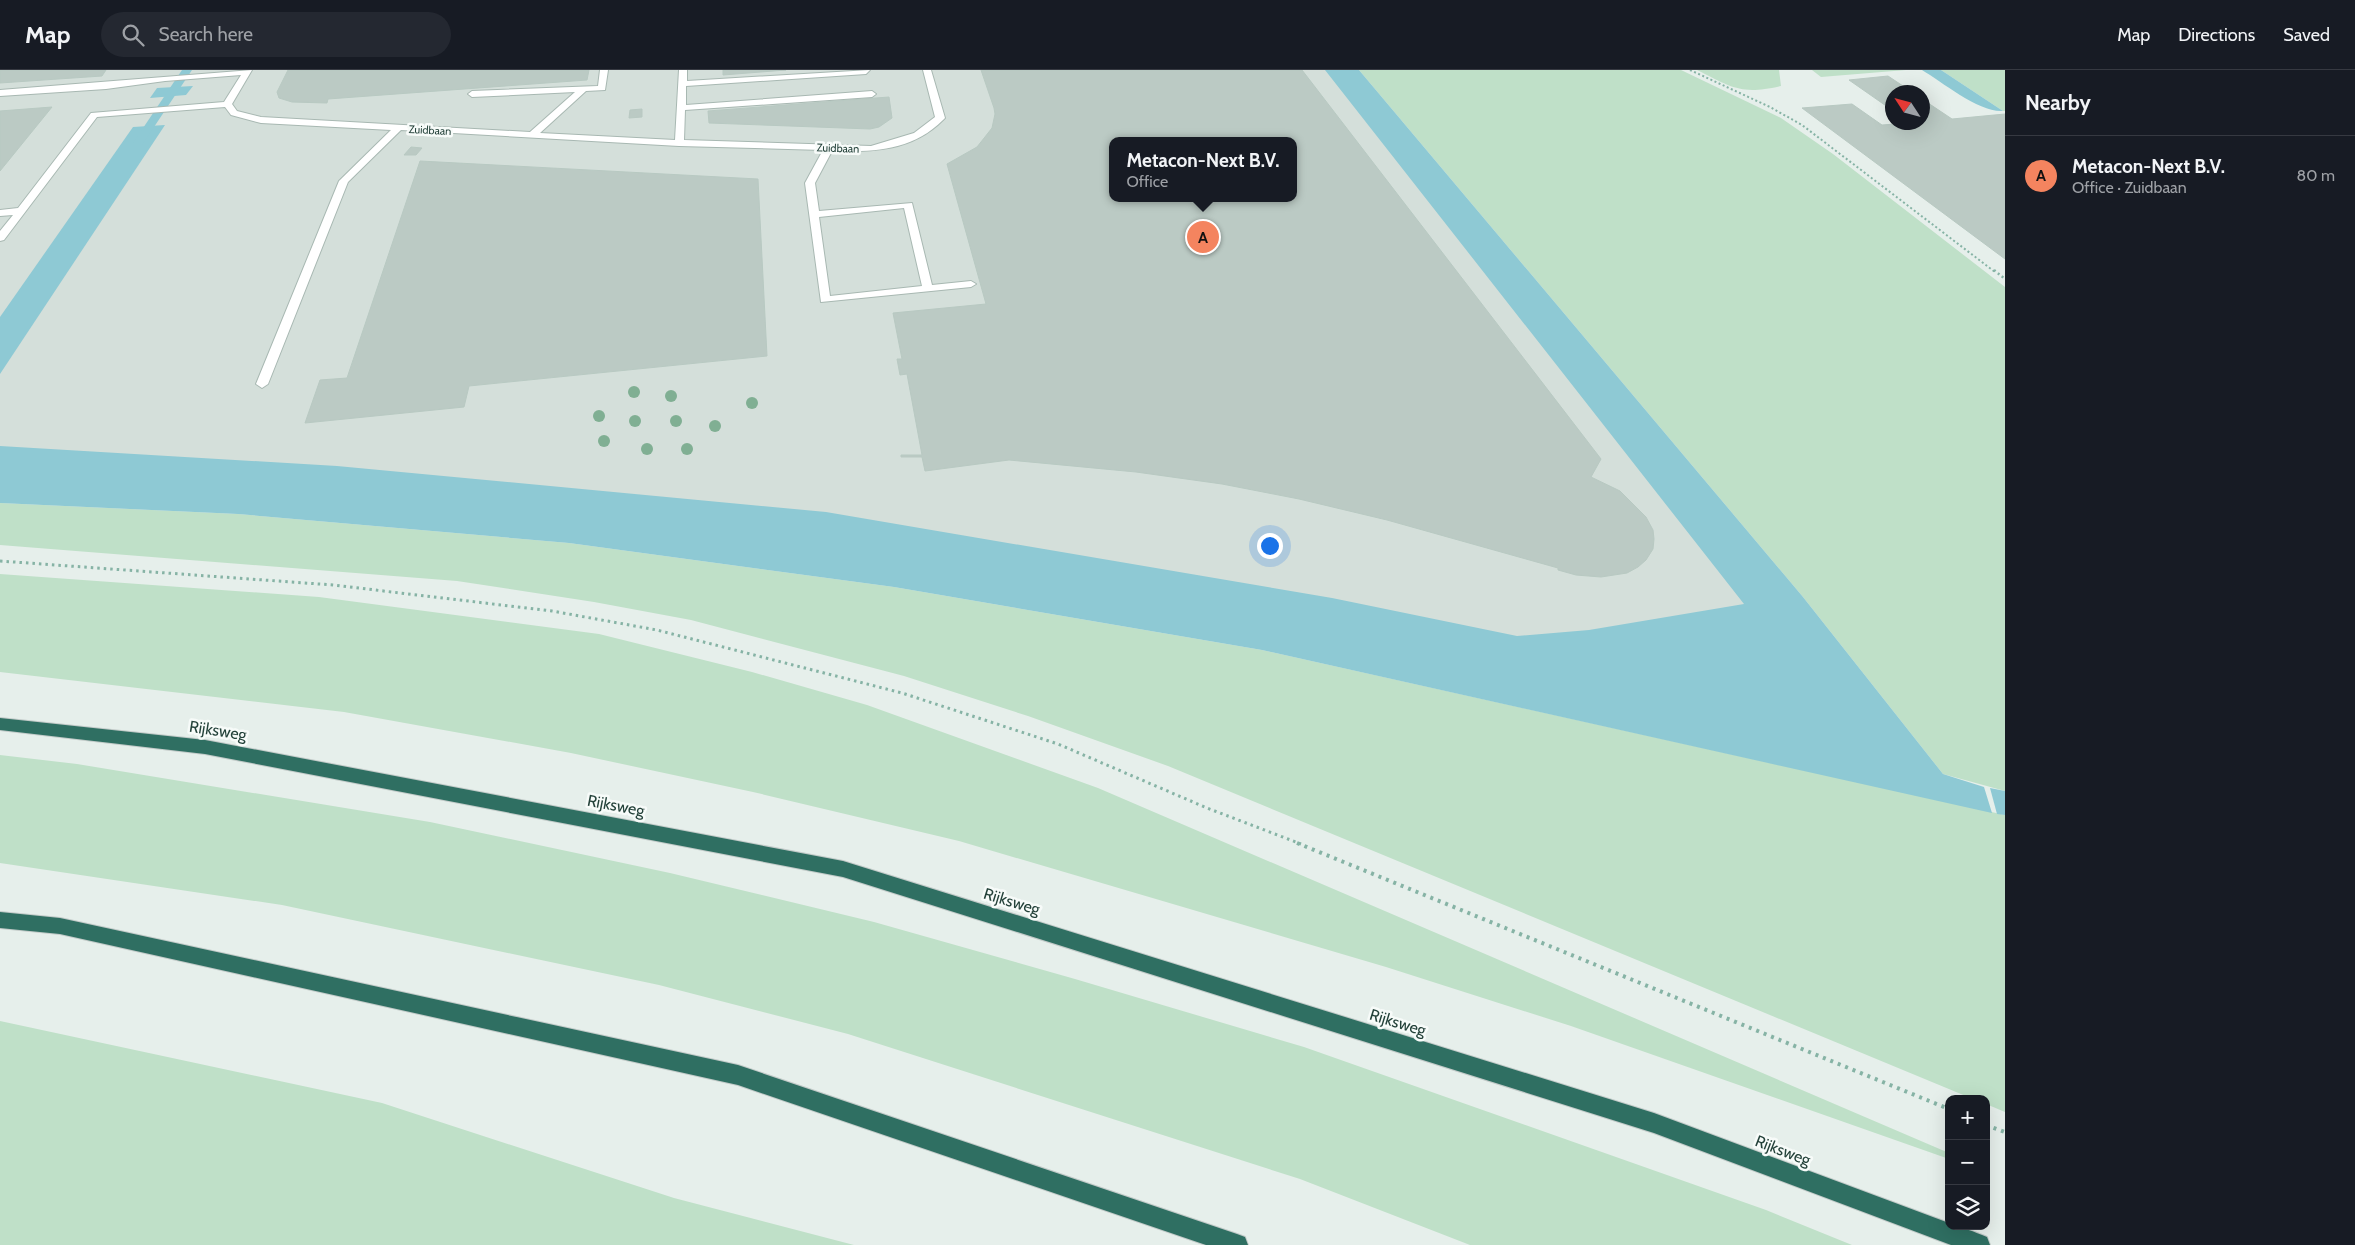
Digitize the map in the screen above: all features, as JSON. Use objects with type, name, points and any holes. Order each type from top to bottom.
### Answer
[{"type":"highway","name":"Rijksweg","points":[[0,724],[205,747],[843,869],[1654,1123],[1979,1245]]},
{"type":"highway","points":[[0,920],[60,926],[738,1075],[1237,1245]]},
{"type":"street","points":[[121,84],[132,70]]},
{"type":"street","points":[[472,94],[602,88],[604,70]]},
{"type":"street","points":[[679,143],[683,70]]},
{"type":"street","name":"Zuidbaan","points":[[227,104],[234,112],[261,120],[679,143],[871,149],[900,144],[932,127],[940,118],[927,70]]},
{"type":"street","points":[[0,94],[248,71]]},
{"type":"street","points":[[0,238],[94,115],[227,104],[248,71]]},
{"type":"street","points":[[682,84],[866,71]]},
{"type":"street","points":[[532,135],[584,89]]},
{"type":"street","points":[[680,108],[872,94]]},
{"type":"street","points":[[262,384],[344,181],[398,128]]},
{"type":"street","points":[[829,147],[810,183],[825,300],[972,284]]},
{"type":"street","points":[[814,215],[908,205],[928,289]]},
{"type":"street","points":[[0,213],[20,211]]},
{"type":"path","points":[[1690,70],[1770,107],[1802,125],[2005,279]]},
{"type":"path","points":[[0,561],[333,585],[552,611],[656,630],[902,693],[1058,744],[1207,808],[1343,860],[1945,1107]]},
{"type":"path","points":[[1990,1126],[2005,1132]]},
{"type":"shaded area","points":[[0,70],[1341,70],[1869,734],[813,542],[0,475]]},
{"type":"green space","points":[[1359,70],[1681,70],[1781,118],[1833,154],[2005,287],[2005,791],[1943,774],[1803,597]]},
{"type":"green space","points":[[1697,70],[1779,70],[1781,86],[1746,90],[1729,85]]},
{"type":"green space","points":[[1812,70],[1906,70],[1821,77]]},
{"type":"green space","points":[[1941,70],[2005,70],[2005,111],[2003,111]]},
{"type":"green space","points":[[0,503],[238,514],[569,543],[894,587],[1262,650],[2005,815],[2005,1112],[1990,1106],[1990,1095],[1963,1095],[1168,766],[1028,716],[904,676],[691,620],[594,602],[457,581],[0,545]]},
{"type":"green space","points":[[0,574],[319,597],[599,634],[752,672],[867,705],[1098,788],[1945,1151],[1945,1158],[1571,1026],[1386,967],[959,841],[753,792],[571,753],[344,712],[0,672]]},
{"type":"green space","points":[[0,755],[77,764],[430,822],[670,873],[874,922],[1304,1047],[1766,1210],[1852,1245],[1470,1245],[1300,1179],[848,1034],[659,985],[282,905],[0,863]]},
{"type":"green space","points":[[0,1021],[382,1103],[674,1198],[854,1245],[0,1245]]},
{"type":"water","points":[[1325,70],[1359,70],[1803,597],[1943,774],[1984,787],[1992,813],[1262,650],[894,587],[569,543],[238,514],[0,503],[0,446],[337,466],[826,512],[1332,598],[1517,636],[1589,630],[1744,604]]},
{"type":"water","points":[[1922,70],[1941,70],[2003,111],[1983,107],[1973,102]]},
{"type":"water","points":[[193,86],[186,95],[150,98],[157,88]]},
{"type":"water","points":[[165,125],[0,374],[0,317],[133,127]]},
{"type":"water","points":[[1990,788],[2005,791],[2005,815],[1997,814]]},
{"type":"building","points":[[0,70],[106,70],[102,76],[0,83]]},
{"type":"building","points":[[288,70],[589,70],[587,80],[328,99],[327,103],[292,102],[279,98],[277,92]]},
{"type":"building","points":[[723,70],[786,70],[723,75]]},
{"type":"building","points":[[981,70],[1302,70],[1601,459],[1591,477],[1620,491],[1646,517],[1653,530],[1654,539],[1653,549],[1646,560],[1627,573],[1601,577],[1576,575],[1558,570],[1558,568],[1387,520],[1299,499],[1222,484],[1136,472],[1009,460],[925,471],[922,457],[901,457],[901,455],[922,455],[907,374],[900,375],[897,359],[902,359],[893,313],[986,304],[947,164],[977,147],[992,128],[995,114]]},
{"type":"building","points":[[1888,76],[1902,85],[1885,85],[1885,105],[1849,80]]},
{"type":"building","points":[[889,97],[892,118],[879,127],[870,129],[709,123],[708,111]]},
{"type":"building","points":[[1852,104],[1882,125],[1885,125],[1885,130],[1930,130],[1930,104],[1952,119],[2005,114],[2005,259],[1802,108]]},
{"type":"building","points":[[52,107],[0,171],[0,111]]},
{"type":"building","points":[[642,109],[642,117],[629,118],[630,110]]},
{"type":"building","points":[[411,147],[422,148],[416,155],[404,155]]},
{"type":"building","points":[[420,161],[758,179],[767,356],[469,386],[464,407],[305,423],[320,380],[347,378]]},
{"type":"waterway","points":[[138,143],[187,70]]},
{"type":"place","name":"Metacon-Next B.V.","points":[[1203,237]]}]
